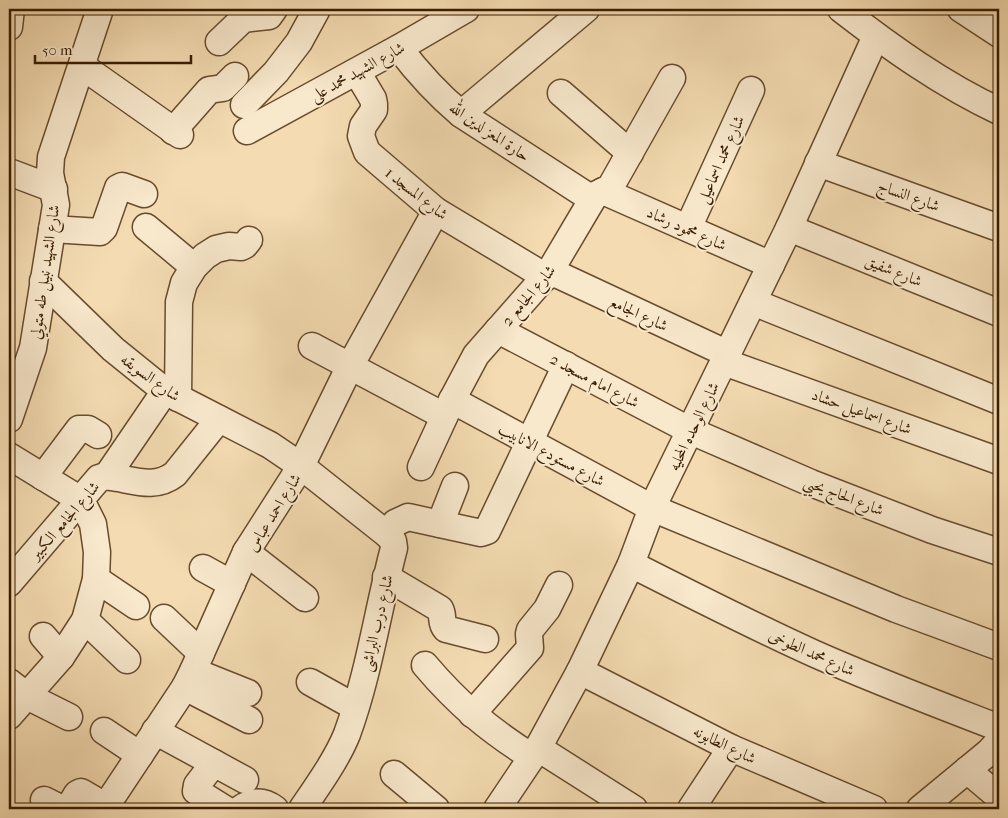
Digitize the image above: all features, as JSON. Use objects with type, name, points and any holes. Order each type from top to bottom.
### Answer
[{"type":"street","points":[[9,28],[11,9]]},
{"type":"street","name":"شارع الشهيد نبيل طه متولي","points":[[9,419],[32,348],[56,205],[50,173],[51,157],[100,9]]},
{"type":"street","points":[[219,42],[243,19],[269,16],[274,9]]},
{"type":"street","points":[[244,105],[276,72],[299,42],[317,9]]},
{"type":"street","name":"شارع الشهيد محمد على","points":[[248,132],[466,9]]},
{"type":"street","points":[[462,114],[586,9]]},
{"type":"street","points":[[841,9],[876,36],[977,101],[999,111]]},
{"type":"street","points":[[961,9],[999,34]]},
{"type":"street","name":"شارع الوحده المحليه","points":[[497,809],[535,753],[580,671],[630,564],[652,508],[789,228],[876,36]]},
{"type":"street","name":"حارة المعز لدين الله","points":[[399,48],[420,76],[444,100],[462,114],[598,195]]},
{"type":"street","points":[[82,66],[176,133],[209,90],[223,88],[235,76]]},
{"type":"street","name":"شارع المسجد 1","points":[[356,72],[373,99],[374,104],[374,110],[363,126],[361,136],[367,152],[436,211],[548,274]]},
{"type":"street","name":"شارع الجامع 2","points":[[421,467],[448,408],[476,355],[548,274],[598,195],[610,188],[672,78]]},
{"type":"street","name":"شارع محمد اسماعيل","points":[[688,228],[751,90]]},
{"type":"street","points":[[561,93],[630,153]]},
{"type":"street","name":"شارع النساج","points":[[818,163],[999,228]]},
{"type":"street","points":[[9,172],[54,189]]},
{"type":"street","points":[[52,229],[100,232],[104,228],[118,188],[122,186],[144,194]]},
{"type":"street","name":"شارع محمود رشاد","points":[[598,195],[688,228],[771,265]]},
{"type":"street","name":"شارع احمد عباس","points":[[107,808],[193,670],[246,552],[302,466],[350,366],[436,211]]},
{"type":"street","points":[[146,227],[194,267]]},
{"type":"street","name":"شارع شفيق","points":[[789,228],[999,312]]},
{"type":"street","points":[[107,476],[172,394],[180,302],[184,282],[194,267],[205,256],[216,249],[229,246],[241,247],[249,240]]},
{"type":"street","name":"شارع الجامع","points":[[548,274],[726,358]]},
{"type":"street","name":"شارع السويقه","points":[[43,281],[113,349],[172,394],[270,445],[302,466]]},
{"type":"street","points":[[753,302],[999,401]]},
{"type":"street","name":"شارع امام مسجد 2","points":[[498,330],[691,431]]},
{"type":"street","points":[[312,346],[350,366],[448,408]]},
{"type":"street","name":"شارع اسماعيل حشاد","points":[[726,358],[999,461]]},
{"type":"street","points":[[302,466],[388,534],[396,523],[408,517],[481,533],[487,530],[566,365]]},
{"type":"street","name":"شارع مستودع الانابيب","points":[[448,408],[530,442],[652,508],[896,609],[999,647]]},
{"type":"street","name":"شارع الجامع الكبير","points":[[9,583],[81,500],[95,481],[107,476],[150,484],[168,479],[175,474],[219,419]]},
{"type":"street","points":[[43,477],[80,429],[88,429],[98,435]]},
{"type":"street","name":"شارع الحاج يحيي","points":[[691,431],[811,483],[932,530],[999,552]]},
{"type":"street","points":[[9,456],[81,500],[92,524],[97,552],[96,579],[85,620],[61,657],[18,689],[9,716]]},
{"type":"street","points":[[440,524],[454,486]]},
{"type":"street","name":"شارع درب البراشى","points":[[302,809],[322,779],[346,735],[355,707],[394,548],[393,540],[388,534]]},
{"type":"street","points":[[246,552],[306,598]]},
{"type":"street","name":"شارع محمد الطوخى","points":[[630,564],[723,611],[817,655],[912,695],[999,728]]},
{"type":"street","points":[[203,568],[232,584]]},
{"type":"street","points":[[386,577],[440,609],[442,625],[446,629],[485,638]]},
{"type":"street","points":[[96,579],[136,606]]},
{"type":"street","points":[[472,714],[530,648],[530,630],[547,609],[559,585]]},
{"type":"street","points":[[164,618],[193,670],[249,720]]},
{"type":"street","points":[[85,620],[127,660]]},
{"type":"street","points":[[43,636],[61,657]]},
{"type":"street","points":[[425,666],[447,691],[501,737],[535,753],[634,809]]},
{"type":"street","points":[[193,670],[248,693]]},
{"type":"street","name":"شارع الطابونه","points":[[580,671],[731,748],[874,809]]},
{"type":"street","points":[[310,682],[355,707]]},
{"type":"street","points":[[18,689],[69,716]]},
{"type":"street","points":[[104,730],[140,755]]},
{"type":"street","points":[[155,732],[245,780]]},
{"type":"street","points":[[936,805],[967,770],[999,741]]},
{"type":"street","points":[[691,809],[731,748]]},
{"type":"street","points":[[214,763],[196,787],[196,791],[225,809]]},
{"type":"street","points":[[967,770],[999,798]]},
{"type":"street","points":[[394,774],[436,809]]},
{"type":"street","points":[[68,809],[76,794],[81,792],[107,808]]},
{"type":"street","points":[[240,809],[254,802],[262,803],[275,809]]}]
